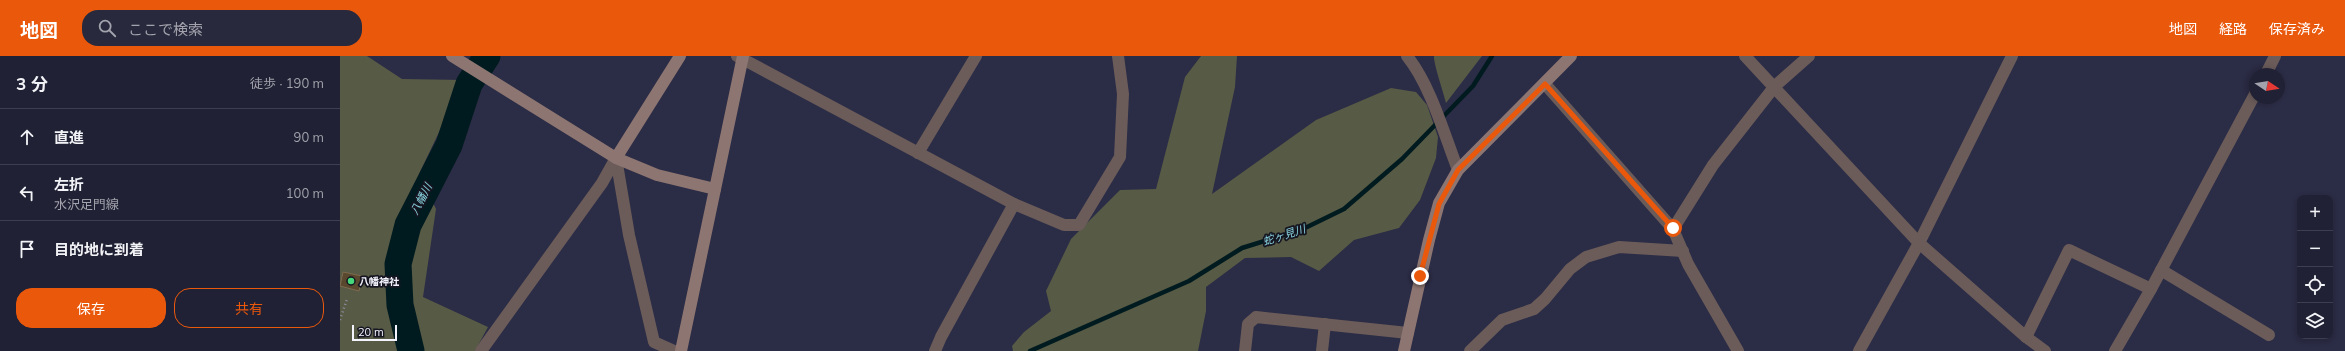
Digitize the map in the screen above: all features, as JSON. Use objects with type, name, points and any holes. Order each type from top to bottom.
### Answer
[{"type":"street","points":[[452,56],[496,85],[616,158],[657,175],[715,189]]},
{"type":"street","points":[[481,351],[602,183],[680,56]]},
{"type":"street","points":[[918,153],[976,56]]},
{"type":"street","points":[[681,351],[741,57],[1014,204],[1064,225],[1080,225],[1120,157],[1123,94],[1118,56]]},
{"type":"street","points":[[1407,56],[1414,64],[1458,170]]},
{"type":"street","points":[[1404,351],[1439,204],[1458,170],[1545,84],[1571,56]]},
{"type":"street","points":[[1745,56],[1775,86],[1919,243],[2026,337],[2045,351]]},
{"type":"street","points":[[1673,228],[1713,165],[1775,86],[1809,56]]},
{"type":"street","points":[[1859,351],[1919,243],[2012,56]]},
{"type":"street","points":[[2269,68],[2275,56]]},
{"type":"street","points":[[1545,84],[1673,228],[1683,251],[1738,351]]},
{"type":"street","points":[[2115,351],[2151,289],[2250,104]]},
{"type":"street","points":[[616,158],[629,235],[654,342],[674,351]]},
{"type":"street","points":[[935,351],[940,337],[1014,204]]},
{"type":"street","points":[[1470,351],[1502,320],[1534,309],[1545,299],[1570,269],[1586,257],[1619,247],[1683,251]]},
{"type":"street","points":[[2026,337],[2069,250],[2151,289]]},
{"type":"street","points":[[2161,270],[2269,335]]},
{"type":"street","points":[[1245,351],[1248,324],[1256,317],[1408,332]]},
{"type":"street","points":[[1322,351],[1325,324]]},
{"type":"path","points":[[340,320],[347,299]]},
{"type":"green space","points":[[340,56],[367,56],[402,79],[464,80],[419,174],[436,209],[423,297],[488,327],[475,351],[340,351]]},
{"type":"green space","points":[[1201,56],[1237,56],[1235,87],[1212,194],[1316,120],[1391,88],[1416,92],[1427,105],[1438,137],[1436,158],[1420,200],[1399,228],[1354,240],[1319,271],[1291,257],[1245,258],[1206,287],[1206,311],[1198,351],[1013,351],[1012,346],[1024,332],[1051,311],[1046,291],[1071,239],[1120,190],[1156,189],[1185,77]]},
{"type":"green space","points":[[1434,56],[1482,56],[1446,103],[1437,71]]},
{"type":"building","name":"八幡神社","points":[[343,272],[362,276],[359,291],[340,286]]},
{"type":"waterway","name":"八幡川","points":[[411,351],[400,305],[398,264],[408,225],[449,145],[469,84],[487,56]]},
{"type":"waterway","name":"蛇ヶ見川","points":[[1030,351],[1189,281],[1242,248],[1303,229],[1344,209],[1402,159],[1473,86],[1492,56]]},
{"type":"place","name":"八幡神社","points":[[351,281]]},
{"type":"route","points":[[1420,276],[1439,204],[1458,170],[1483,143],[1545,84],[1673,228]]}]
